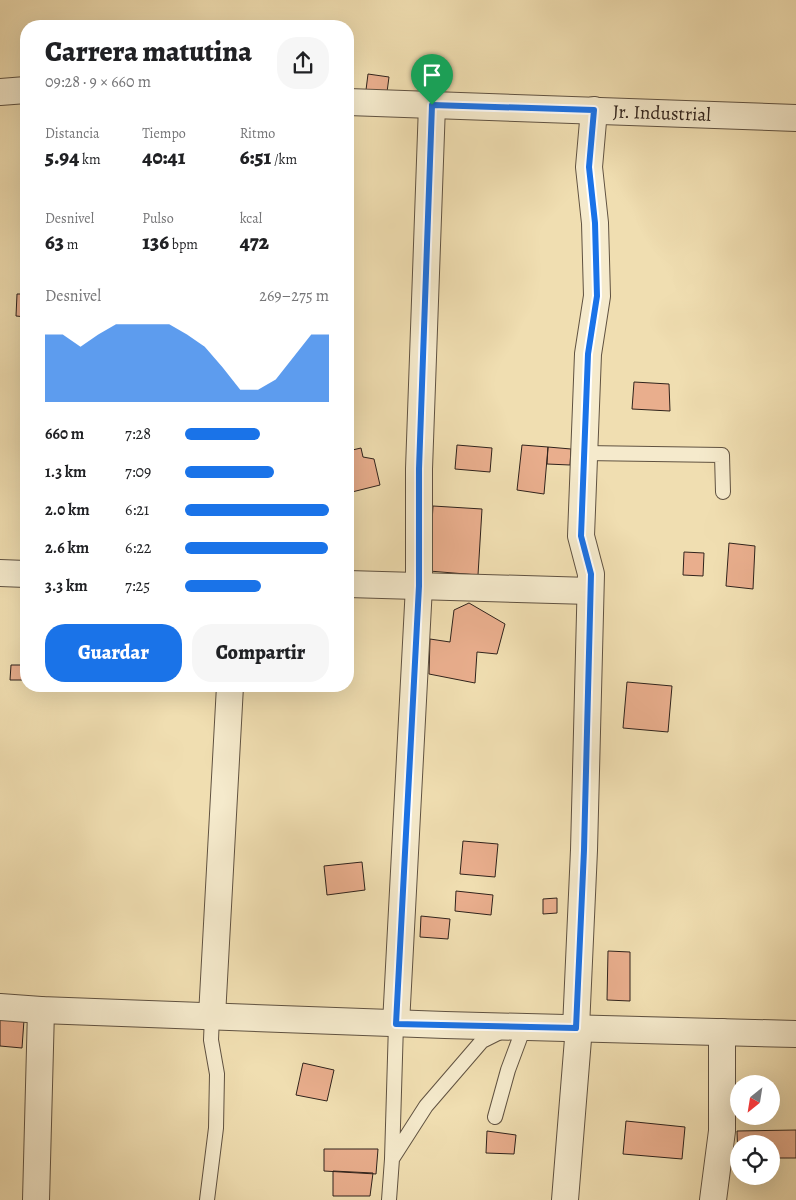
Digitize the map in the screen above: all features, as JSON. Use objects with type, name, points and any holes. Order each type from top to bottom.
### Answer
[{"type":"street","points":[[0,92],[20,90]]},
{"type":"street","name":"Jr. Industrial","points":[[354,102],[796,118]]},
{"type":"street","points":[[396,1024],[419,586],[419,469],[432,105]]},
{"type":"street","points":[[565,1200],[577,1048],[576,1028],[584,850],[591,574],[581,536],[588,354],[597,296],[595,223],[589,167],[594,110]]},
{"type":"street","points":[[0,573],[20,574]]},
{"type":"street","points":[[354,584],[590,591]]},
{"type":"street","points":[[212,1016],[230,692]]},
{"type":"street","points":[[0,1007],[396,1024],[796,1034]]},
{"type":"street","points":[[36,1200],[40,1010]]},
{"type":"street","points":[[713,1200],[722,1131],[722,1032]]},
{"type":"lane","points":[[584,453],[722,455],[723,492]]},
{"type":"lane","points":[[207,1200],[216,1128],[218,1074],[212,1040],[212,1016]]},
{"type":"lane","points":[[389,1200],[396,1024]]},
{"type":"lane","points":[[392,1159],[426,1106],[482,1041],[516,1027]]},
{"type":"lane","points":[[495,1117],[508,1070],[516,1027]]},
{"type":"building","points":[[368,74],[389,77],[387,92],[366,90]]},
{"type":"building","points":[[17,294],[20,294],[20,316],[16,316]]},
{"type":"building","points":[[634,382],[669,384],[670,411],[632,409]]},
{"type":"building","points":[[457,445],[492,448],[490,472],[455,469]]},
{"type":"building","points":[[522,445],[548,447],[544,494],[517,490]]},
{"type":"building","points":[[548,447],[571,449],[570,465],[547,464]]},
{"type":"building","points":[[361,448],[363,457],[374,459],[380,485],[354,492],[354,450]]},
{"type":"building","points":[[433,506],[482,509],[478,575],[429,571]]},
{"type":"building","points":[[729,543],[755,546],[753,589],[726,586]]},
{"type":"building","points":[[684,552],[704,553],[703,576],[683,575]]},
{"type":"building","points":[[469,603],[505,624],[497,654],[477,652],[475,683],[429,674],[430,639],[450,642],[454,610]]},
{"type":"building","points":[[11,665],[20,665],[20,680],[10,680]]},
{"type":"building","points":[[627,682],[672,686],[668,732],[623,728]]},
{"type":"building","points":[[463,841],[498,844],[495,877],[460,874]]},
{"type":"building","points":[[362,862],[365,890],[327,895],[324,866]]},
{"type":"building","points":[[456,891],[493,895],[491,915],[455,911]]},
{"type":"building","points":[[557,898],[557,913],[543,914],[543,899]]},
{"type":"building","points":[[421,916],[450,919],[448,939],[420,937]]},
{"type":"building","points":[[608,951],[630,952],[630,1001],[607,1000]]},
{"type":"building","points":[[0,1017],[24,1020],[22,1048],[0,1046]]},
{"type":"building","points":[[303,1063],[334,1070],[327,1101],[296,1095]]},
{"type":"building","points":[[626,1121],[685,1127],[682,1159],[623,1154]]},
{"type":"building","points":[[796,1130],[796,1158],[780,1158],[780,1135],[737,1135],[737,1131]]},
{"type":"building","points":[[487,1131],[516,1135],[514,1154],[486,1153]]},
{"type":"building","points":[[324,1149],[378,1149],[376,1174],[324,1171]]},
{"type":"building","points":[[333,1171],[373,1173],[370,1196],[333,1196]]},
{"type":"route","points":[[432,105],[594,110],[589,167],[595,223],[597,296],[588,354],[581,536],[591,574],[584,850],[576,1028],[396,1024],[419,586],[419,469],[432,105]]}]
